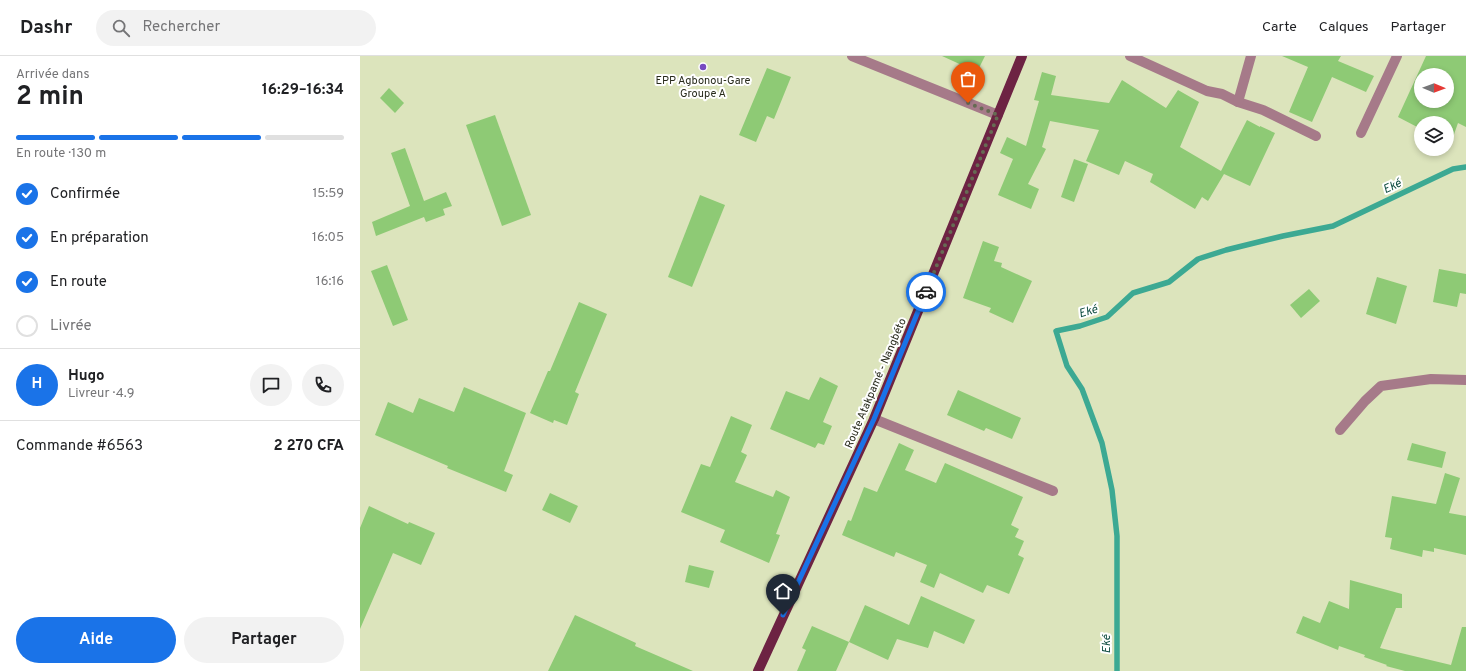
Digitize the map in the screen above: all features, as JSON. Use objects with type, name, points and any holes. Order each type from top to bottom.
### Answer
[{"type":"main road","name":"Route Atakpamé - Nangbéto","points":[[758,671],[874,419],[1022,56]]},
{"type":"street","points":[[852,56],[998,115]]},
{"type":"street","points":[[1130,56],[1207,91],[1222,94],[1238,102],[1262,110],[1316,136]]},
{"type":"street","points":[[1238,102],[1251,56]]},
{"type":"street","points":[[1361,133],[1397,56]]},
{"type":"street","points":[[1340,430],[1365,401],[1381,386],[1431,379],[1466,380]]},
{"type":"street","points":[[874,419],[1053,490]]},
{"type":"building","points":[[942,56],[985,56],[977,72]]},
{"type":"building","points":[[1282,56],[1341,56],[1338,61],[1374,76],[1366,92],[1332,77],[1312,122],[1289,112],[1308,67]]},
{"type":"building","points":[[1426,56],[1466,56],[1466,127],[1458,123],[1454,134],[1454,116],[1414,116],[1414,125],[1398,117],[1414,82],[1414,108],[1454,108],[1454,68],[1420,68]]},
{"type":"building","points":[[767,68],[791,77],[774,119],[767,116],[756,142],[739,135]]},
{"type":"building","points":[[1042,72],[1056,76],[1051,95],[1109,103],[1122,80],[1166,108],[1178,90],[1199,102],[1180,147],[1221,171],[1247,120],[1275,133],[1250,186],[1224,174],[1208,201],[1202,197],[1195,209],[1150,182],[1153,174],[1125,161],[1119,175],[1086,161],[1099,130],[1050,121],[1042,147],[1046,149],[1028,184],[1039,189],[1031,209],[998,195],[1013,159],[1000,153],[1007,137],[1026,146],[1039,101],[1034,100]]},
{"type":"building","points":[[389,88],[404,103],[395,113],[380,98]]},
{"type":"building","points":[[495,115],[531,215],[502,226],[466,125]]},
{"type":"building","points":[[405,148],[424,201],[446,192],[452,206],[443,209],[445,215],[426,222],[424,217],[376,236],[372,222],[410,206],[391,153]]},
{"type":"building","points":[[1074,159],[1088,164],[1074,202],[1061,197]]},
{"type":"building","points":[[700,195],[725,205],[692,287],[668,277]]},
{"type":"building","points":[[983,241],[999,247],[994,261],[1002,263],[1001,267],[1032,281],[1013,323],[989,312],[991,308],[963,298]]},
{"type":"building","points":[[387,265],[408,320],[393,326],[371,271]]},
{"type":"building","points":[[1439,269],[1466,274],[1466,294],[1460,293],[1457,307],[1433,302]]},
{"type":"building","points":[[1377,277],[1407,286],[1396,324],[1366,314]]},
{"type":"building","points":[[1309,289],[1320,301],[1301,318],[1290,305]]},
{"type":"building","points":[[579,302],[607,314],[575,392],[579,394],[567,425],[554,420],[553,423],[530,413],[548,371],[550,371]]},
{"type":"building","points":[[820,377],[838,386],[823,422],[832,426],[824,445],[818,443],[815,448],[770,429],[786,391],[809,400]]},
{"type":"building","points":[[464,387],[526,413],[504,471],[513,475],[506,492],[447,468],[448,466],[375,435],[388,402],[413,413],[419,398],[454,412]]},
{"type":"building","points":[[958,390],[1021,418],[1012,439],[986,428],[984,431],[947,415]]},
{"type":"building","points":[[731,416],[752,425],[741,452],[747,455],[735,482],[773,497],[776,490],[790,497],[776,534],[780,535],[769,563],[720,542],[725,530],[681,512],[701,464],[710,467]]},
{"type":"building","points":[[899,443],[914,450],[905,470],[936,483],[945,463],[1023,497],[1011,525],[1019,529],[1015,537],[1024,541],[1018,555],[1024,558],[1009,594],[987,585],[983,593],[940,573],[934,588],[920,582],[927,565],[896,552],[894,557],[842,535],[848,520],[851,521],[864,487],[877,492]]},
{"type":"building","points":[[1412,443],[1446,452],[1442,468],[1407,460]]},
{"type":"building","points":[[1445,473],[1460,478],[1449,513],[1466,516],[1466,555],[1434,548],[1434,552],[1423,550],[1422,557],[1390,549],[1392,538],[1385,537],[1392,496],[1436,504]]},
{"type":"building","points":[[550,493],[578,506],[570,523],[542,510]]},
{"type":"building","points":[[369,506],[408,524],[409,522],[435,533],[421,565],[393,553],[360,629],[360,528]]},
{"type":"building","points":[[689,565],[714,571],[709,588],[685,582]]},
{"type":"building","points":[[1350,580],[1402,594],[1402,608],[1396,608],[1380,648],[1451,665],[1462,627],[1466,627],[1466,671],[1405,671],[1386,666],[1387,665],[1364,657],[1365,655],[1339,646],[1338,650],[1296,633],[1303,616],[1320,623],[1329,601],[1349,609]]},
{"type":"building","points":[[921,596],[975,620],[964,644],[934,631],[928,648],[897,639],[888,660],[849,642],[865,605],[909,625]]},
{"type":"building","points":[[575,615],[636,643],[635,646],[693,671],[548,671]]},
{"type":"building","points":[[812,626],[849,642],[836,671],[797,671],[806,650],[802,648]]},
{"type":"waterway","name":"Eké","points":[[1117,671],[1117,536],[1112,490],[1102,443],[1082,389],[1067,366],[1056,331],[1080,326],[1107,317],[1133,293],[1169,282],[1198,259],[1226,250],[1283,236],[1333,226],[1453,169],[1466,167]]},
{"type":"way so far","points":[[926,292],[998,115],[968,103]]},
{"type":"place","name":"EPP Agbonou-Gare Groupe A","points":[[703,67]]},
{"type":"route","points":[[783,615],[874,419],[926,292]]}]
